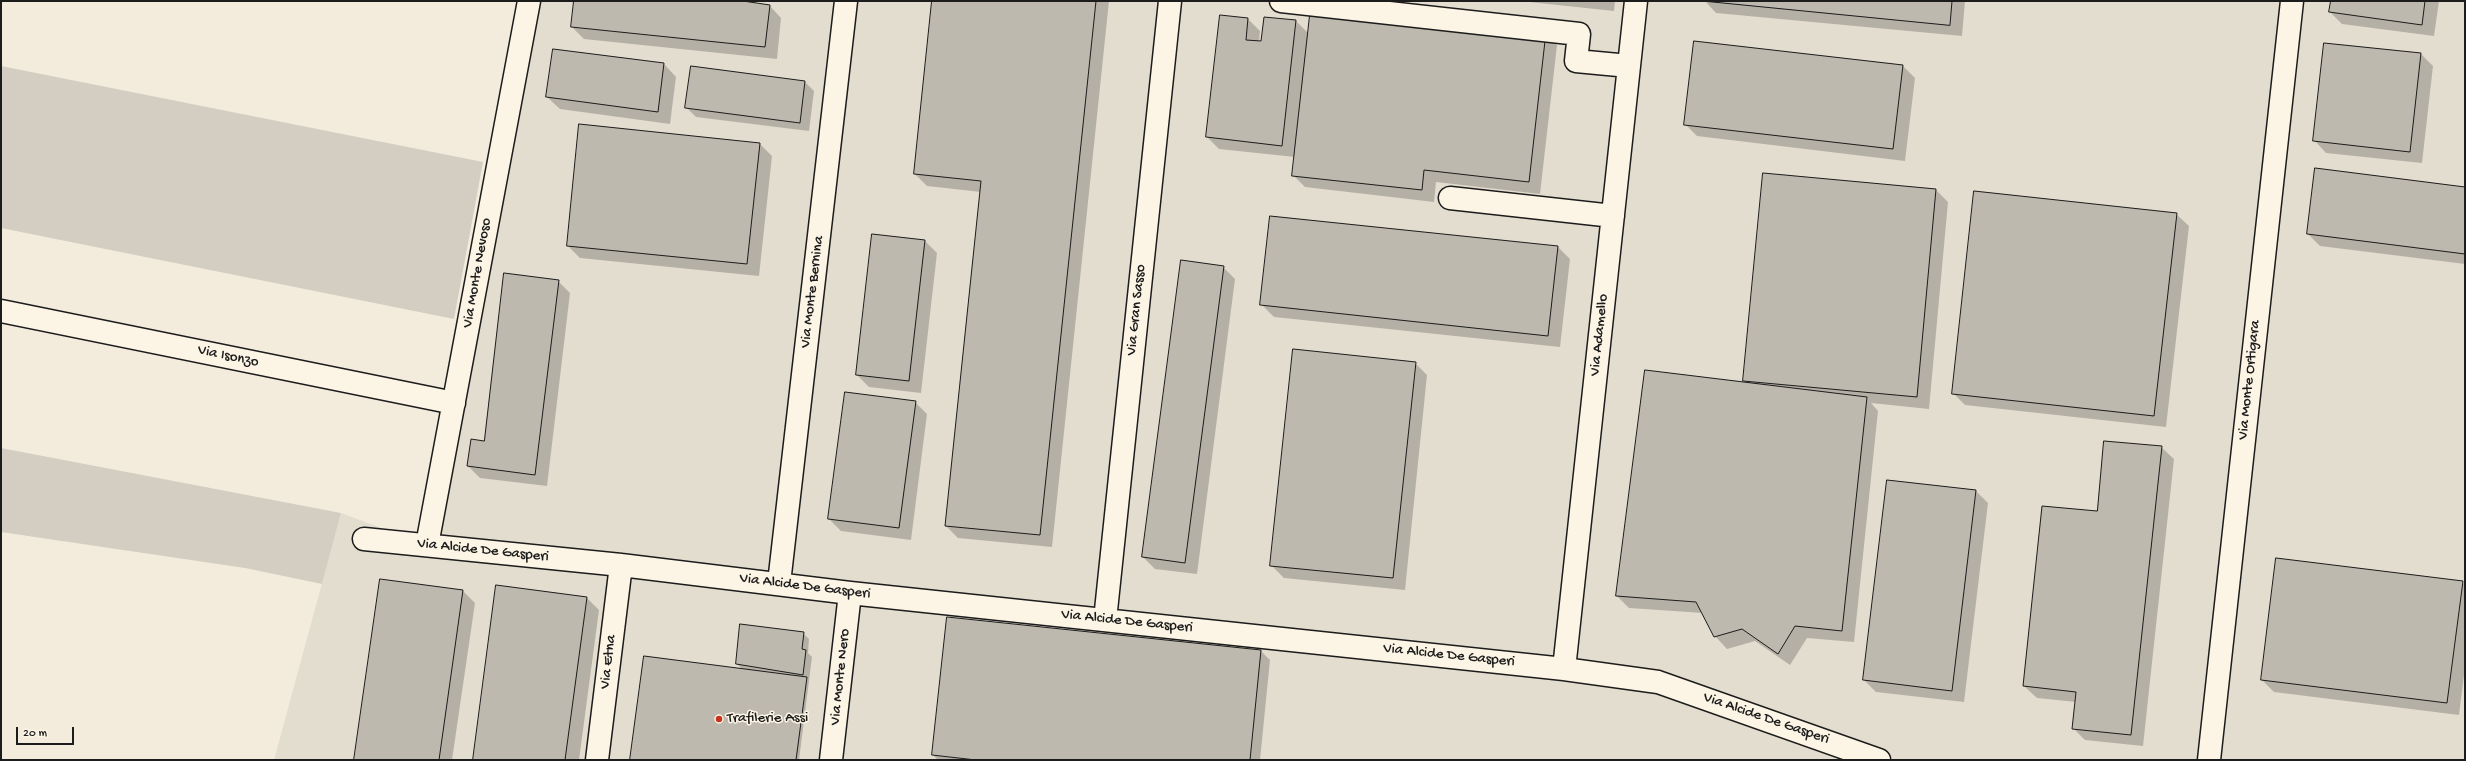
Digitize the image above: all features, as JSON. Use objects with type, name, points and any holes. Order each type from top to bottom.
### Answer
[{"type":"street","name":"Via Monte Nevoso","points":[[428,545],[529,1]]},
{"type":"street","name":"Via Monte Bernina","points":[[779,583],[846,1]]},
{"type":"street","name":"Via Gran Sasso","points":[[1105,620],[1170,1]]},
{"type":"street","points":[[1281,1],[1578,34],[1576,61],[1629,66]]},
{"type":"street","name":"Via Adamello","points":[[1564,669],[1636,1]]},
{"type":"street","name":"Via Monte Ortigara","points":[[2209,760],[2292,1]]},
{"type":"street","points":[[1450,198],[1613,216]]},
{"type":"street","name":"Via Isonzo","points":[[1,311],[454,403]]},
{"type":"street","name":"Via Alcide De Gasperi","points":[[364,539],[621,565],[779,583],[850,593],[1564,669],[1658,682],[1835,752],[1879,760]]},
{"type":"street","name":"Via Etna","points":[[597,760],[621,565]]},
{"type":"street","name":"Via Monte Nero","points":[[831,760],[850,593]]},
{"type":"shaded area","points":[[529,1],[2465,1],[2465,760],[274,760],[341,513],[427,545]]},
{"type":"shaded area","points":[[1,66],[483,162],[454,319],[1,228]]},
{"type":"shaded area","points":[[1,448],[341,513],[322,584],[245,568],[1,532]]},
{"type":"building","points":[[574,1],[743,1],[770,5],[765,47],[571,27]]},
{"type":"building","points":[[932,1],[1096,1],[1040,535],[945,526],[981,181],[914,174]]},
{"type":"building","points":[[1703,1],[1952,1],[1950,25]]},
{"type":"building","points":[[2331,1],[2425,1],[2422,25],[2329,12]]},
{"type":"building","points":[[1311,6],[1546,32],[1529,182],[1424,170],[1422,190],[1292,176]]},
{"type":"building","points":[[1220,15],[1248,18],[1246,40],[1261,41],[1264,17],[1296,20],[1282,146],[1206,137]]},
{"type":"building","points":[[1694,41],[1903,65],[1893,149],[1684,125]]},
{"type":"building","points":[[2324,43],[2421,53],[2410,152],[2313,141]]},
{"type":"building","points":[[553,49],[664,63],[658,112],[546,97]]},
{"type":"building","points":[[691,66],[805,81],[800,123],[685,108]]},
{"type":"building","points":[[579,124],[760,143],[747,264],[567,246]]},
{"type":"building","points":[[2315,168],[2465,187],[2465,254],[2307,234]]},
{"type":"building","points":[[1763,173],[1936,189],[1917,397],[1743,381]]},
{"type":"building","points":[[1974,191],[2177,213],[2154,416],[1952,394]]},
{"type":"building","points":[[1270,216],[1558,246],[1548,336],[1260,305]]},
{"type":"building","points":[[872,234],[925,240],[909,381],[856,375]]},
{"type":"building","points":[[1181,260],[1224,266],[1185,563],[1142,557]]},
{"type":"building","points":[[504,273],[559,280],[535,475],[467,466],[471,439],[484,441]]},
{"type":"building","points":[[1293,349],[1416,362],[1393,578],[1270,566]]},
{"type":"building","points":[[1645,370],[1867,397],[1842,631],[1795,626],[1778,654],[1742,629],[1714,637],[1696,602],[1616,596]]},
{"type":"building","points":[[845,392],[916,401],[899,528],[828,519]]},
{"type":"building","points":[[2104,441],[2162,446],[2131,735],[2072,729],[2076,692],[2023,686],[2042,506],[2097,511]]},
{"type":"building","points":[[1887,480],[1976,490],[1952,691],[1863,680]]},
{"type":"building","points":[[2276,558],[2463,581],[2447,703],[2261,680]]},
{"type":"building","points":[[380,579],[463,590],[439,760],[354,760]]},
{"type":"building","points":[[496,585],[587,597],[565,760],[473,760]]},
{"type":"building","points":[[947,617],[1261,650],[1250,760],[976,760],[932,755]]},
{"type":"building","points":[[740,624],[804,632],[802,649],[806,650],[803,675],[736,664]]},
{"type":"building","name":"Trafilerie Assi","points":[[644,656],[807,677],[796,760],[630,760]]},
{"type":"place","name":"Trafilerie Assi","points":[[719,719]]}]
